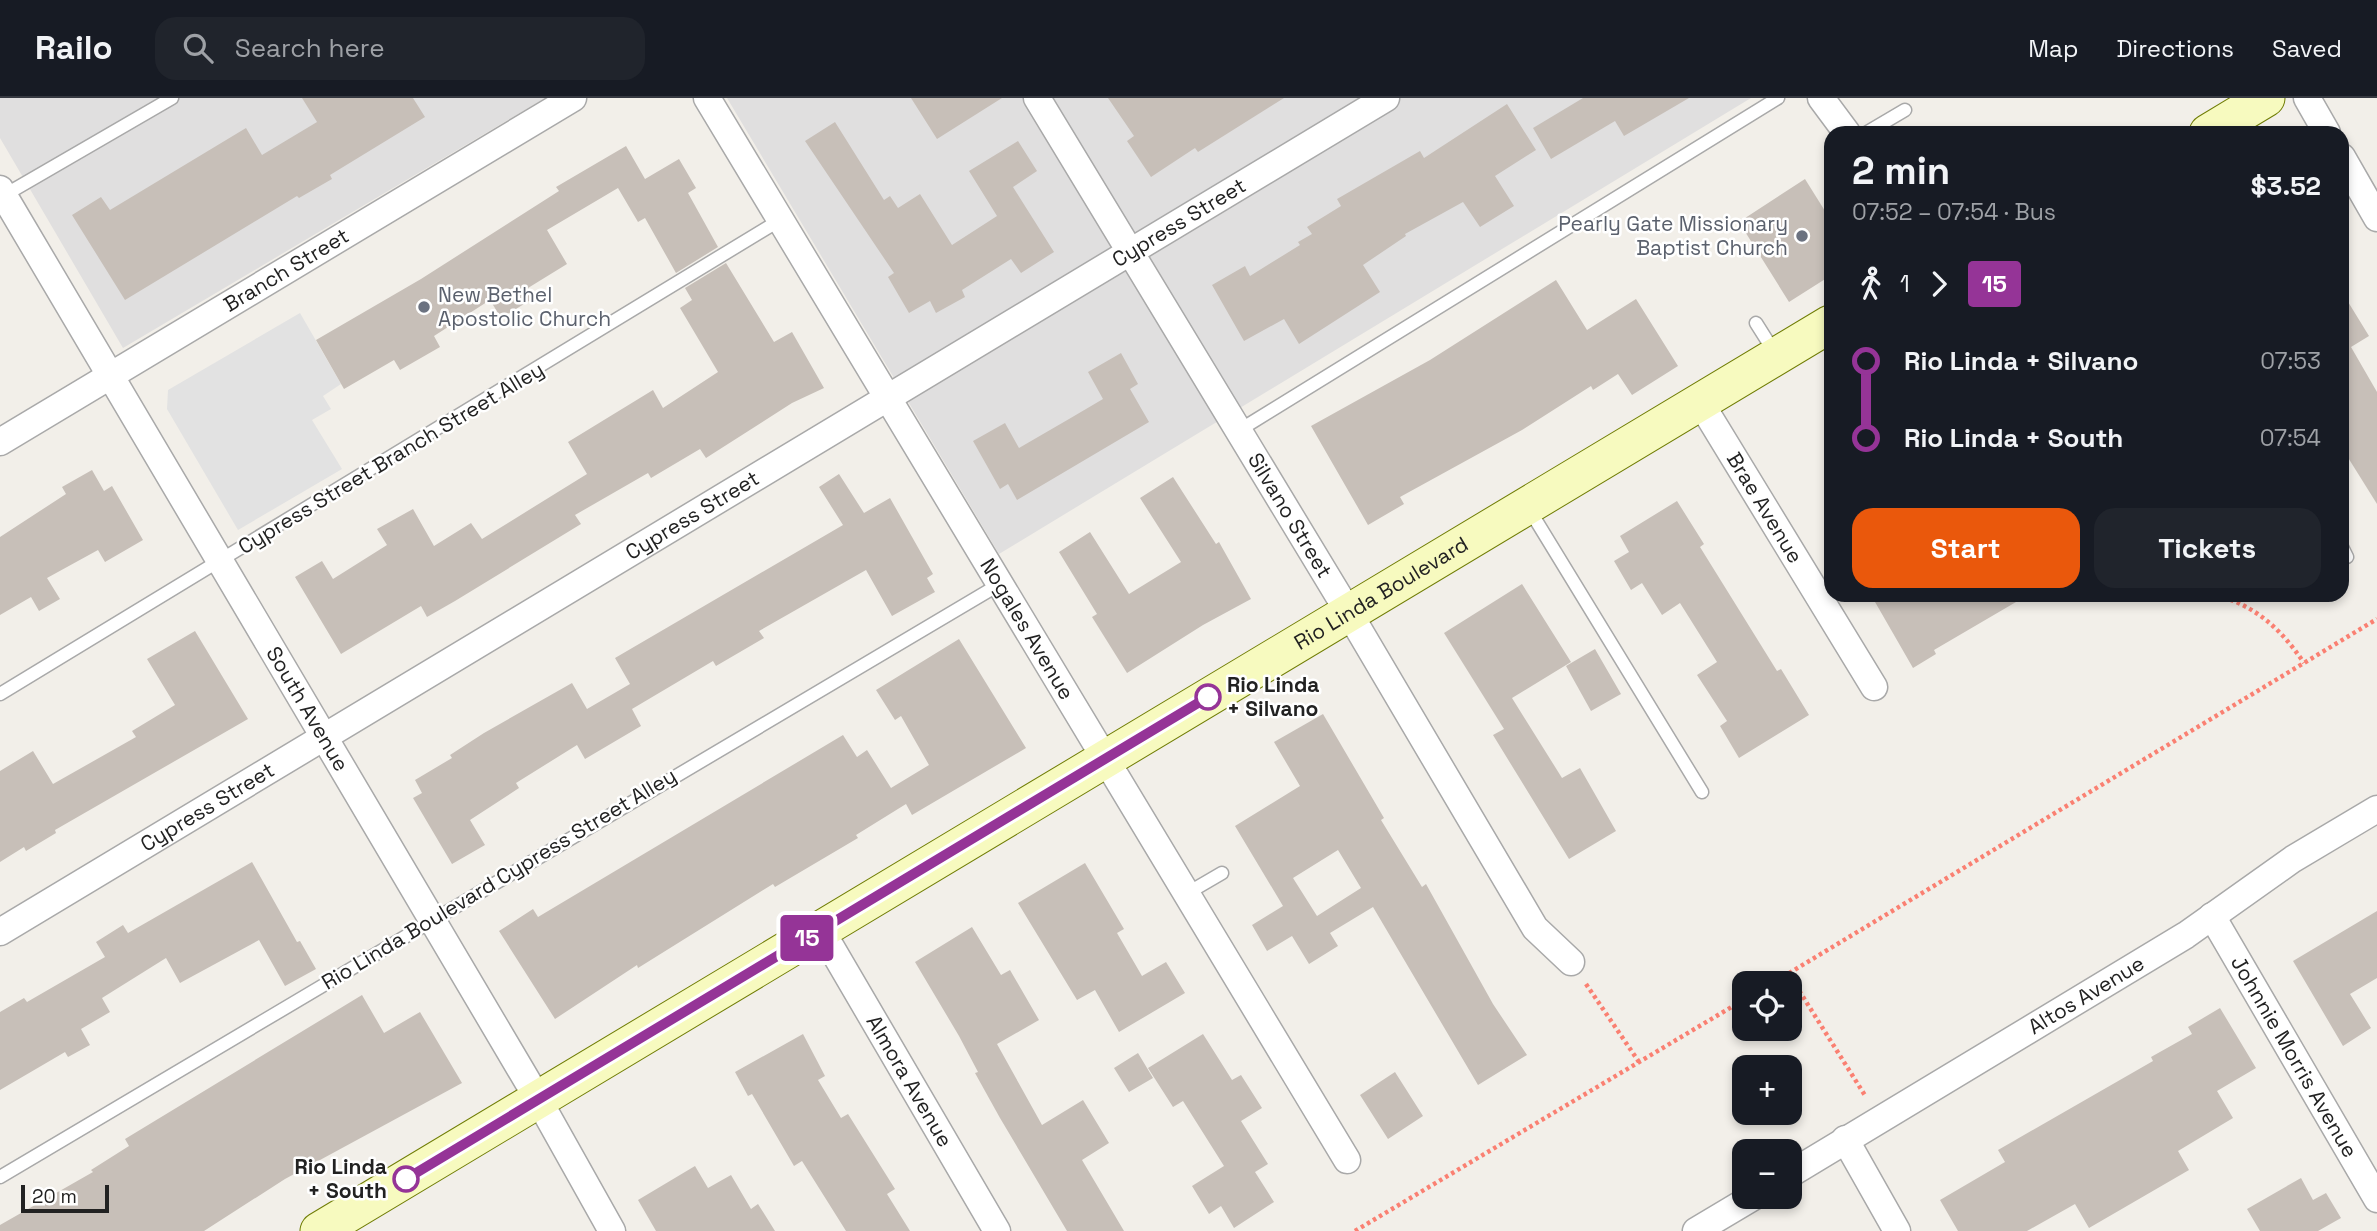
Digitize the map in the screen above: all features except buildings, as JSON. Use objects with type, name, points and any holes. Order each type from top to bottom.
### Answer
[{"type":"main road","points":[[2220,126],[2266,98]]},
{"type":"main road","name":"Rio Linda Boulevard","points":[[319,1231],[1824,328]]},
{"type":"street","name":"Branch Street","points":[[0,442],[573,98]]},
{"type":"street","name":"Nogales Avenue","points":[[707,98],[1347,1160]]},
{"type":"street","name":"Silvano Street","points":[[1037,98],[1349,613],[1535,928],[1571,962]]},
{"type":"street","name":"Cypress Street","points":[[0,932],[1131,254],[1386,98]]},
{"type":"street","points":[[1821,98],[1842,126]]},
{"type":"street","points":[[2307,98],[2323,126]]},
{"type":"street","points":[[2349,169],[2377,218]]},
{"type":"street","name":"South Avenue","points":[[1,194],[431,918],[612,1231]]},
{"type":"street","name":"Brae Avenue","points":[[1700,402],[1874,687]]},
{"type":"street","name":"Altos Avenue","points":[[1802,1166],[2174,942],[2293,859],[2377,811]]},
{"type":"street","name":"Johnnie Morris Avenue","points":[[2212,915],[2377,1199]]},
{"type":"street","name":"Almora Avenue","points":[[821,930],[998,1231]]},
{"type":"street","points":[[1845,1139],[1896,1231]]},
{"type":"street","points":[[1696,1231],[1733,1209]]},
{"type":"lane","points":[[1,194],[172,98]]},
{"type":"lane","points":[[1238,431],[1778,98]]},
{"type":"lane","points":[[1878,126],[1905,110]]},
{"type":"lane","name":"Cypress Street Branch Street Alley","points":[[0,694],[780,220]]},
{"type":"lane","points":[[1756,323],[1777,356]]},
{"type":"lane","points":[[1527,506],[1702,792]]},
{"type":"lane","name":"Rio Linda Boulevard Cypress Street Alley","points":[[0,1177],[431,918],[1000,584]]},
{"type":"lane","points":[[1186,894],[1222,873]]},
{"type":"path","points":[[2233,602],[2259,613],[2290,642],[2304,663]]},
{"type":"path","points":[[1791,971],[2377,619]]},
{"type":"path","points":[[1802,995],[1868,1101]]},
{"type":"path","points":[[1600,1005],[1639,1062]]},
{"type":"path","points":[[1355,1231],[1732,1007]]},
{"type":"shaded area","points":[[0,98],[545,98],[123,348],[0,138]]},
{"type":"shaded area","points":[[727,98],[1751,98],[999,554]]},
{"type":"shaded area","points":[[300,313],[341,384],[323,396],[331,409],[312,420],[342,469],[238,530],[167,409],[168,390]]},
{"type":"bus line","name":"15","points":[[406,1179],[1208,697]]},
{"type":"place","name":"Pearly Gate Missionary Baptist Church","points":[[1802,236]]},
{"type":"place","name":"New Bethel Apostolic Church","points":[[424,307]]},
{"type":"place","name":"Rio Linda + Silvano","points":[[1208,697]]},
{"type":"place","name":"Rio Linda + South","points":[[406,1179]]}]
